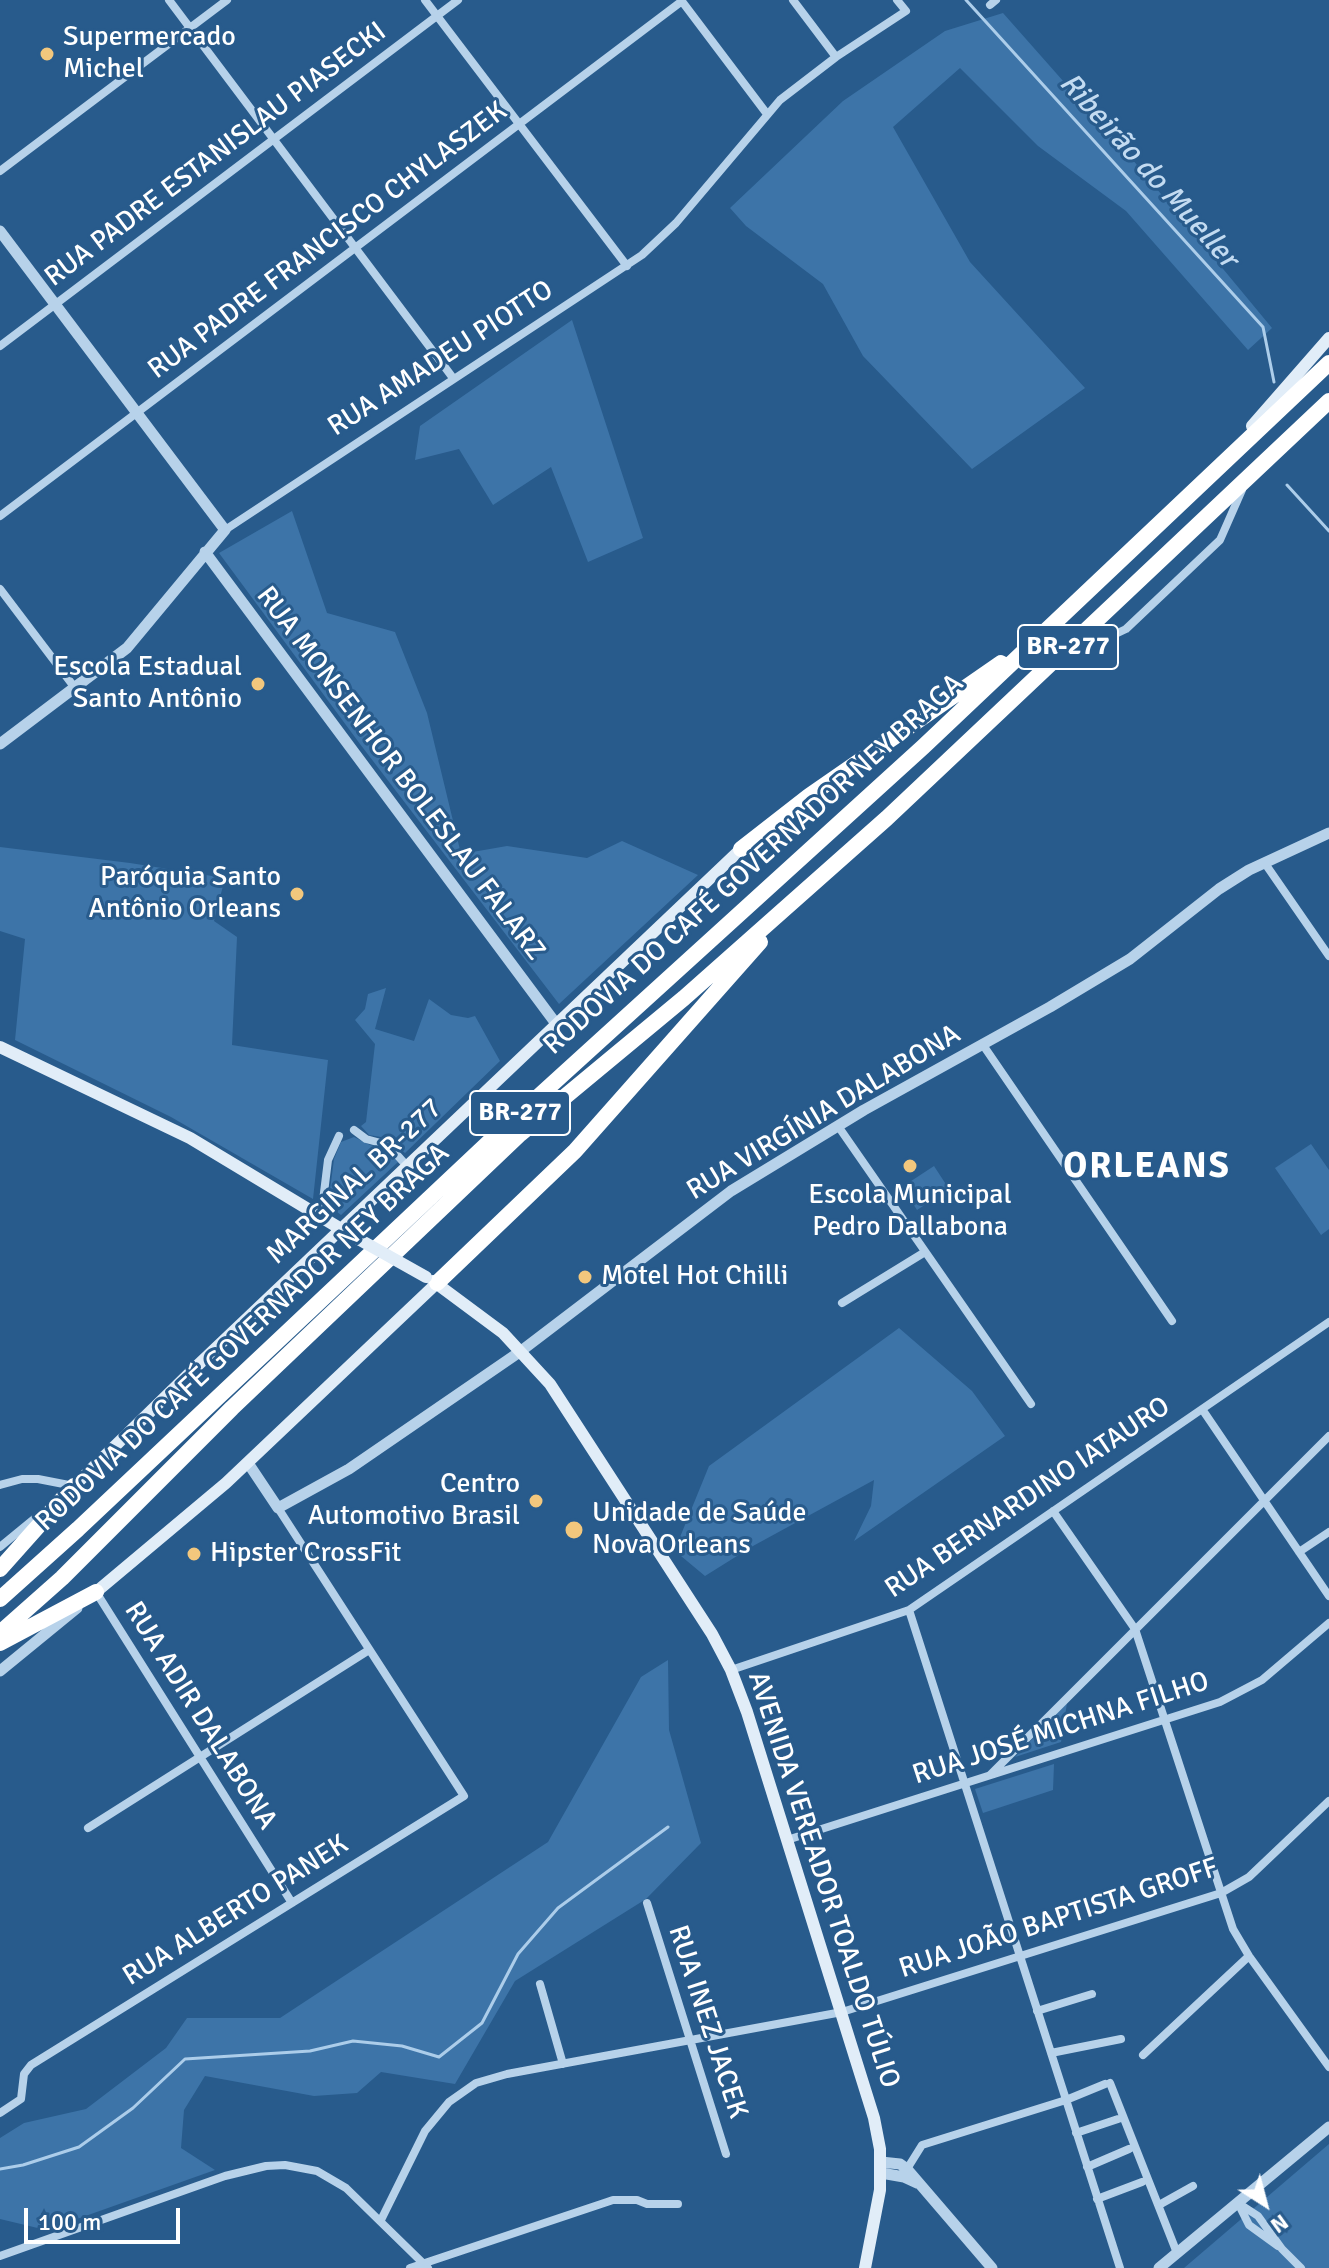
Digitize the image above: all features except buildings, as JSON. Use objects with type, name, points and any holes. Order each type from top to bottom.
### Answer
[{"type":"highway","name":"RODOVIA DO CAFÉ GOVERNADOR NEY BRAGA","points":[[0,1599],[514,1118],[1045,633],[1329,363]]},
{"type":"highway","name":"RODOVIA DO CAFÉ GOVERNADOR NEY BRAGA","points":[[0,1633],[62,1578],[300,1343],[520,1134],[667,1012],[923,785],[1329,401]]},
{"type":"highway","points":[[741,849],[809,796],[1045,633]]},
{"type":"highway","points":[[432,1280],[575,1151],[805,891]]},
{"type":"highway","points":[[0,1569],[74,1486]]},
{"type":"highway","points":[[0,1643],[96,1592]]},
{"type":"main road","points":[[1212,473],[1329,338]]},
{"type":"main road","name":"MARGINAL BR-277","points":[[74,1486],[347,1232],[407,1166],[741,849]]},
{"type":"main road","name":"AVENIDA VEREADOR TOALDO TÚLIO","points":[[0,1047],[190,1138],[432,1280],[484,1317],[521,1351],[566,1407],[712,1634],[731,1670],[874,2118],[881,2167],[879,2205],[865,2268]]},
{"type":"main road","points":[[96,1592],[178,1526],[248,1463],[432,1280]]},
{"type":"street","points":[[169,0],[453,378]]},
{"type":"street","points":[[0,171],[227,0]]},
{"type":"street","points":[[425,0],[627,266]]},
{"type":"street","name":"RUA PADRE ESTANISLAU PIASECKI","points":[[0,346],[458,0]]},
{"type":"street","points":[[682,0],[767,114]]},
{"type":"street","name":"RUA PADRE FRANCISCO CHYLASZEK","points":[[0,516],[682,0]]},
{"type":"street","points":[[793,0],[836,57]]},
{"type":"street","name":"RUA AMADEU PIOTTO","points":[[0,744],[127,648],[225,530],[627,266],[666,234],[767,114],[792,90],[906,11],[897,0]]},
{"type":"street","points":[[0,231],[225,530]]},
{"type":"street","points":[[1048,666],[1126,629],[1220,540],[1247,477]]},
{"type":"street","name":"RUA MONSENHOR BOLESLAU FALARZ","points":[[205,552],[557,1025]]},
{"type":"street","points":[[0,589],[75,688]]},
{"type":"street","name":"RUA VIRGÍNIA DALABONA","points":[[278,1508],[364,1460],[521,1351],[723,1197],[838,1126],[1130,959],[1219,889],[1264,862],[1329,833]]},
{"type":"street","points":[[1264,862],[1329,956]]},
{"type":"street","points":[[983,1045],[1172,1321]]},
{"type":"street","points":[[838,1126],[1031,1404]]},
{"type":"street","points":[[354,1130],[366,1139],[388,1145],[407,1166]]},
{"type":"street","points":[[321,1217],[328,1160],[339,1136]]},
{"type":"street","points":[[842,1303],[925,1252]]},
{"type":"street","name":"RUA BERNARDINO IATAURO","points":[[731,1670],[909,1610],[1329,1322]]},
{"type":"street","points":[[1202,1409],[1329,1596]]},
{"type":"street","points":[[989,1776],[1329,1436]]},
{"type":"street","points":[[88,1828],[369,1650],[248,1463]]},
{"type":"street","points":[[0,1485],[22,1479],[38,1479],[74,1486]]},
{"type":"street","name":"MARGINAL BR-277","points":[[0,1547],[74,1486]]},
{"type":"street","points":[[1053,1511],[1135,1629],[1233,1929],[1329,2067]]},
{"type":"street","points":[[1299,1552],[1329,1532]]},
{"type":"street","points":[[0,1671],[96,1592]]},
{"type":"street","name":"RUA ADIR DALABONA","points":[[96,1592],[292,1903]]},
{"type":"street","points":[[909,1610],[1120,2268]]},
{"type":"street","name":"RUA JOSÉ MICHNA FILHO","points":[[787,1840],[1220,1702],[1247,1690],[1276,1669],[1329,1623]]},
{"type":"street","name":"RUA ALBERTO PANEK","points":[[0,2113],[21,2099],[24,2074],[31,2065],[464,1796],[369,1650]]},
{"type":"street","name":"RUA JOÃO BAPTISTA GROFF","points":[[381,2220],[416,2146],[449,2102],[476,2083],[842,2012],[1221,1893],[1249,1877],[1329,1801]]},
{"type":"street","name":"RUA INEZ JACEK","points":[[647,1903],[726,2154]]},
{"type":"street","points":[[1143,2055],[1249,1956]]},
{"type":"street","points":[[540,1984],[563,2064]]},
{"type":"street","points":[[1037,2011],[1092,1994]]},
{"type":"street","points":[[1051,2053],[1121,2039]]},
{"type":"street","points":[[907,2169],[922,2145],[1066,2100],[1108,2083],[1177,2253]]},
{"type":"street","points":[[1076,2133],[1118,2119]]},
{"type":"street","points":[[1159,2268],[1329,2127]]},
{"type":"street","points":[[1087,2167],[1129,2149]]},
{"type":"street","points":[[881,2167],[894,2163],[907,2169],[992,2268]]},
{"type":"street","points":[[0,2256],[225,2176],[266,2166],[285,2165],[317,2171],[354,2194],[426,2266]]},
{"type":"street","points":[[881,2167],[921,2186]]},
{"type":"street","points":[[1097,2199],[1142,2182]]},
{"type":"street","points":[[1159,2205],[1193,2186]]},
{"type":"street","points":[[410,2268],[426,2266],[617,2199],[647,2204],[678,2204]]},
{"type":"street","points":[[1238,2203],[1249,2225],[1282,2249],[1301,2268]]},
{"type":"shaded area","points":[[1003,13],[1132,159],[1272,328],[1248,350],[1126,211],[1038,146],[960,68],[893,127],[970,262],[1085,388],[972,469],[863,356],[823,284],[746,226],[730,208],[843,101],[945,31]]},
{"type":"shaded area","points":[[572,320],[643,538],[588,562],[551,467],[493,505],[459,449],[415,460],[420,426]]},
{"type":"shaded area","points":[[292,511],[327,613],[395,632],[427,713],[461,854],[507,846],[587,858],[622,841],[698,875],[559,1004],[219,553]]},
{"type":"shaded area","points":[[0,847],[225,878],[214,921],[237,937],[232,1045],[328,1060],[313,1199],[171,1117],[15,1040],[25,939],[0,931]]},
{"type":"shaded area","points":[[386,988],[375,1029],[414,1041],[429,999],[451,1015],[475,1016],[500,1061],[405,1153],[387,1138],[369,1135],[361,1126],[366,1122],[375,1044],[355,1020],[365,1009],[368,994]]},
{"type":"shaded area","points":[[354,1137],[387,1149],[398,1162],[341,1215],[328,1205],[334,1159],[341,1142]]},
{"type":"shaded area","points":[[1311,1144],[1329,1170],[1329,1229],[1321,1235],[1275,1168]]},
{"type":"shaded area","points":[[934,1166],[949,1189],[917,1210],[902,1187]]},
{"type":"shaded area","points":[[899,1328],[972,1391],[1005,1436],[854,1541],[871,1506],[874,1480],[705,1576],[681,1556],[678,1542],[709,1466]]},
{"type":"shaded area","points":[[668,1660],[669,1730],[701,1843],[646,1899],[515,1981],[455,2084],[381,2072],[357,2093],[314,2096],[205,2076],[184,2110],[181,2148],[215,2170],[46,2230],[0,2219],[0,2138],[24,2123],[86,2109],[166,2048],[187,2018],[280,2018],[548,1842],[641,1677]]},
{"type":"shaded area","points":[[1067,1703],[1061,1742],[1015,1757]]},
{"type":"shaded area","points":[[1054,1764],[1053,1790],[983,1813],[975,1789]]},
{"type":"shaded area","points":[[1329,2144],[1329,2268],[1184,2268],[1246,2215]]},
{"type":"waterway","name":"Ribeirão do Mueller","points":[[966,0],[1263,327],[1274,382]]},
{"type":"waterway","name":"Ribeirão do Mueller","points":[[1287,485],[1329,531]]},
{"type":"waterway","points":[[0,2169],[79,2147],[133,2108],[185,2059],[310,2051],[353,2041],[402,2046],[439,2057],[482,2023],[518,1954],[558,1908],[668,1827]]},
{"type":"place","name":"Supermercado Michel","points":[[47,54]]},
{"type":"place","name":"Escola Estadual Santo Antônio","points":[[258,684]]},
{"type":"place","name":"Paróquia Santo Antônio Orleans","points":[[297,894]]},
{"type":"place","name":"Escola Municipal Pedro Dallabona","points":[[910,1166]]},
{"type":"place","name":"Motel Hot Chilli","points":[[585,1277]]},
{"type":"place","name":"Centro Automotivo Brasil","points":[[536,1501]]},
{"type":"place","name":"Unidade de Saúde Nova Orleans","points":[[574,1530]]},
{"type":"place","name":"Hipster CrossFit","points":[[194,1554]]},
{"type":"district","name":"ORLEANS","points":[[1147,1168]]}]
